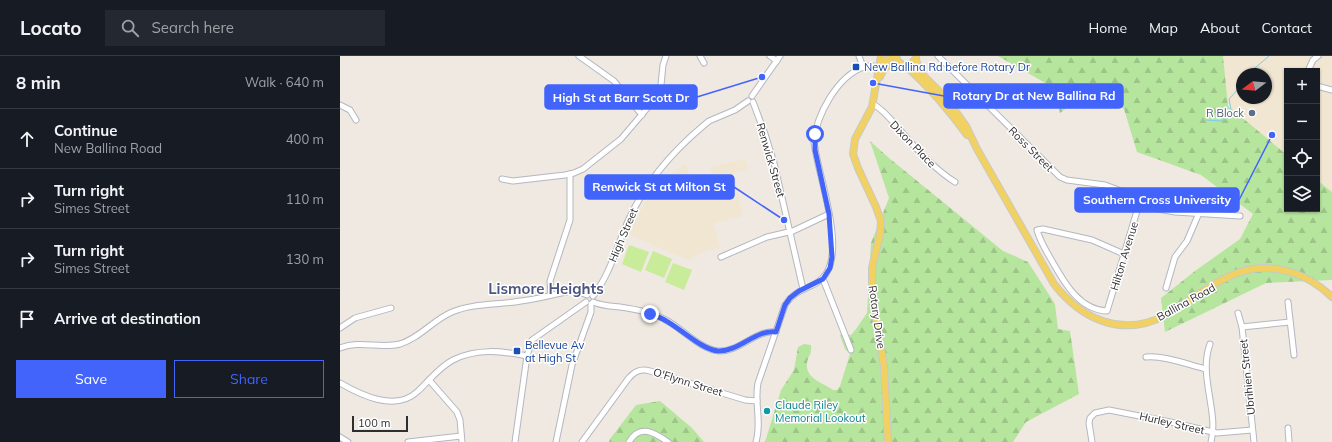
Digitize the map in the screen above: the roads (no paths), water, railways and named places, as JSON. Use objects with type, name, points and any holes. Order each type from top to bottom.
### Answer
[{"type":"main road","name":"Rotary Drive","points":[[881,56],[882,72],[877,84],[873,104],[871,111],[855,139],[853,154],[876,207],[880,221],[880,234],[872,268],[872,294],[884,366],[888,442]]},
{"type":"main road","name":"Rotary Drive","points":[[882,67],[895,56]]},
{"type":"main road","name":"Ballina Road","points":[[895,56],[902,64],[916,75],[945,107],[977,149]]},
{"type":"main road","points":[[882,67],[911,64],[916,58]]},
{"type":"main road","name":"Ballina Road","points":[[916,58],[919,71],[943,95],[966,126],[977,149],[1054,284],[1069,302],[1086,314],[1107,322],[1120,324],[1135,324],[1155,320],[1240,272],[1259,269],[1280,269],[1296,274],[1313,281],[1332,297]]},
{"type":"street","points":[[579,56],[614,81],[642,114]]},
{"type":"street","points":[[502,179],[513,181],[570,174],[582,169],[615,144],[626,133],[658,93],[666,56]]},
{"type":"street","points":[[700,56],[704,63]]},
{"type":"street","points":[[770,56],[779,59]]},
{"type":"street","points":[[859,56],[863,67]]},
{"type":"street","name":"Ross Street","points":[[938,56],[1058,175],[1068,180],[1105,185],[1158,209],[1166,211],[1240,216]]},
{"type":"street","points":[[1309,68],[1313,60],[1318,56]]},
{"type":"street","name":"High Street","points":[[590,295],[607,274],[628,220],[653,177],[672,155],[709,121],[750,102],[748,97],[752,96],[779,59]]},
{"type":"street","points":[[756,442],[759,428],[758,383],[788,301],[792,296],[803,289],[823,279],[830,268],[832,257],[829,214],[815,150],[814,138],[816,127],[831,96],[848,77],[863,67],[882,67]]},
{"type":"street","points":[[1320,87],[1332,90]]},
{"type":"street","name":"Renwick Street","points":[[750,102],[770,150],[803,289]]},
{"type":"street","name":"Dixon Place","points":[[873,104],[880,108],[910,142],[944,175],[954,182]]},
{"type":"street","points":[[340,106],[350,110],[356,120]]},
{"type":"street","points":[[551,295],[550,281],[570,220],[570,174]]},
{"type":"street","name":"Hilton Avenue","points":[[1124,254],[1092,240],[1037,230],[1039,239],[1072,293],[1092,308],[1100,311],[1107,311],[1140,201]]},
{"type":"street","points":[[1166,288],[1175,257],[1187,241],[1199,213]]},
{"type":"street","points":[[721,257],[767,237],[790,231],[829,214]]},
{"type":"street","points":[[823,279],[851,350]]},
{"type":"street","points":[[340,348],[357,344],[399,344],[416,336],[446,315],[478,306],[520,301],[576,291],[590,295],[594,299],[590,303],[534,338],[530,344],[515,442]]},
{"type":"street","points":[[590,295],[585,298],[590,303],[626,308],[656,316],[674,325],[703,345],[715,350],[730,350],[762,334],[776,332]]},
{"type":"street","points":[[1288,302],[1294,355]]},
{"type":"street","points":[[556,442],[572,365],[591,312],[590,303]]},
{"type":"street","points":[[340,328],[355,318],[391,308]]},
{"type":"street","name":"Ubrihien Street","points":[[1238,313],[1242,327],[1254,442]]},
{"type":"street","points":[[1242,327],[1290,322]]},
{"type":"street","points":[[1210,344],[1206,356],[1206,369],[1213,432],[1211,442]]},
{"type":"street","points":[[340,383],[377,399],[392,401],[403,400],[411,396],[448,363],[470,354],[491,351],[528,356]]},
{"type":"street","points":[[1146,357],[1169,360],[1206,369]]},
{"type":"street","name":"O'Flynn Street","points":[[582,442],[628,379],[635,372],[640,370],[650,370],[745,400],[758,401]]},
{"type":"street","points":[[429,380],[458,412],[462,442]]},
{"type":"street","name":"Hurley Street","points":[[1092,442],[1090,418],[1102,411],[1113,410],[1213,432],[1224,433],[1252,430]]},
{"type":"street","points":[[1288,428],[1289,442]]},
{"type":"street","points":[[629,442],[642,431],[654,432],[668,442]]},
{"type":"street","points":[[408,442],[461,436]]},
{"type":"street","points":[[340,437],[348,442]]},
{"type":"waterway","points":[[1255,68],[1269,56]]},
{"type":"waterway","points":[[1206,120],[1221,121],[1232,115],[1229,99],[1236,91]]},
{"type":"place","name":"New Ballina Rd before Rotary Dr","points":[[856,67]]},
{"type":"place","name":"High St at Barr Scott Dr","points":[[762,77]]},
{"type":"place","name":"Rotary Dr at New Ballina Rd","points":[[873,83]]},
{"type":"place","name":"R Block","points":[[1252,113]]},
{"type":"place","name":"Southern Cross University","points":[[1272,135]]},
{"type":"place","name":"Renwick St at Milton St","points":[[784,220]]},
{"type":"place","name":"Bellevue Av at High St","points":[[517,351]]},
{"type":"place","name":"Claude Riley Memorial Lookout","points":[[767,411]]},
{"type":"district","name":"Lismore Heights","points":[[546,289]]}]
